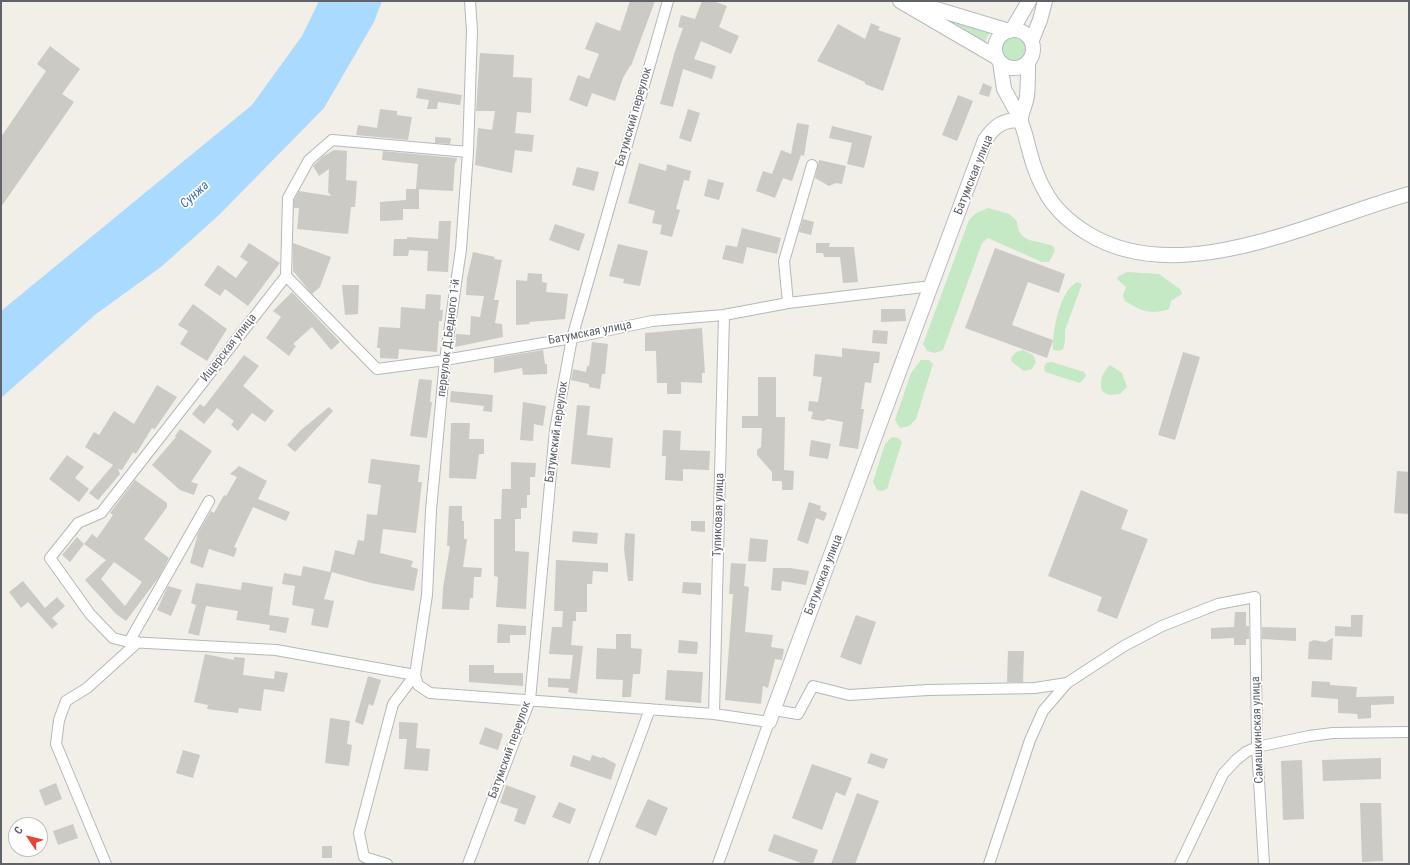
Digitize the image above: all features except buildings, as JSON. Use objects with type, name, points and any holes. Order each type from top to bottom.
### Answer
[{"type":"street","name":"переулок Д.Бедного 1-й","points":[[415,675],[427,595],[431,510],[445,360],[461,249],[468,152],[472,31],[470,1]]},
{"type":"street","name":"Батумский переулок","points":[[468,864],[530,700],[555,430],[572,338],[668,1]]},
{"type":"street","points":[[900,1],[1011,68],[1017,69],[1028,63]]},
{"type":"street","points":[[909,1],[1010,30],[1024,32],[1032,40]]},
{"type":"street","points":[[1029,1],[1010,30],[997,41],[995,52],[1004,89],[1021,120],[1032,162],[1050,201],[1061,215],[1095,239],[1136,253],[1154,255],[1183,255],[1236,248],[1409,194]]},
{"type":"street","points":[[1021,120],[1027,97],[1028,63],[1033,52],[1032,40],[1045,1]]},
{"type":"street","name":"Батумская улица","points":[[718,864],[985,140],[992,130],[999,124],[1009,120],[1021,120]]},
{"type":"street","points":[[286,276],[288,198],[309,160],[332,140],[468,152]]},
{"type":"street","points":[[788,303],[784,261],[812,165]]},
{"type":"street","name":"Батумская улица","points":[[286,276],[377,369],[445,360],[572,338],[652,321],[724,315],[788,303],[932,286]]},
{"type":"street","name":"Ищерская улица","points":[[133,642],[113,638],[90,614],[50,558],[78,523],[101,513],[286,276]]},
{"type":"street","name":"Тупиковая улица","points":[[714,714],[724,315]]},
{"type":"street","points":[[106,864],[56,744],[59,720],[66,701],[87,688],[133,642],[209,501]]},
{"type":"street","name":"Самашкинская улица","points":[[1067,683],[1124,646],[1162,626],[1218,604],[1255,597],[1257,747],[1264,864]]},
{"type":"street","points":[[133,642],[276,650],[415,675]]},
{"type":"street","points":[[415,675],[418,685],[430,693],[650,710],[772,716],[798,714],[813,686],[849,695],[928,690],[1035,688],[1067,683]]},
{"type":"street","points":[[385,864],[364,857],[359,833],[393,704],[415,675]]},
{"type":"street","points":[[989,864],[1030,740],[1043,711],[1067,683]]},
{"type":"street","points":[[593,864],[650,710]]},
{"type":"street","points":[[1180,864],[1223,774],[1236,760],[1257,747],[1309,736],[1333,733],[1409,732]]},
{"type":"green space","points":[[944,15],[990,31],[985,42],[942,20]]},
{"type":"green space","points":[[1014,38],[1023,42],[1027,51],[1023,60],[1014,64],[1005,60],[1001,51],[1005,42]]},
{"type":"green space","points":[[988,208],[1009,214],[1017,221],[1018,229],[1025,238],[1053,246],[1055,251],[1049,262],[1042,262],[988,238],[982,243],[943,350],[935,353],[927,351],[923,344],[969,220],[976,213]]},
{"type":"green space","points":[[1127,272],[1159,274],[1180,289],[1182,294],[1171,301],[1169,309],[1156,312],[1141,310],[1125,301],[1123,296],[1126,287],[1117,279],[1119,276]]},
{"type":"green space","points":[[1077,282],[1082,284],[1065,330],[1063,349],[1059,351],[1053,350],[1054,333],[1058,312],[1066,293],[1071,286]]},
{"type":"green space","points":[[1023,350],[1033,355],[1036,362],[1032,369],[1024,371],[1012,362],[1011,358],[1016,352]]},
{"type":"green space","points":[[921,360],[929,360],[933,364],[916,419],[909,426],[900,428],[895,420],[911,373]]},
{"type":"green space","points":[[1052,362],[1084,372],[1086,376],[1080,383],[1045,372],[1044,367],[1046,363]]},
{"type":"green space","points":[[1110,365],[1122,373],[1127,387],[1120,394],[1109,395],[1102,391],[1102,377]]},
{"type":"green space","points":[[892,437],[898,438],[902,442],[887,489],[882,491],[877,490],[873,482],[885,444]]},
{"type":"water","name":"Сунжа","points":[[319,1],[382,1],[374,22],[324,108],[219,215],[161,267],[96,314],[1,398],[1,311],[252,105],[302,36]]}]
